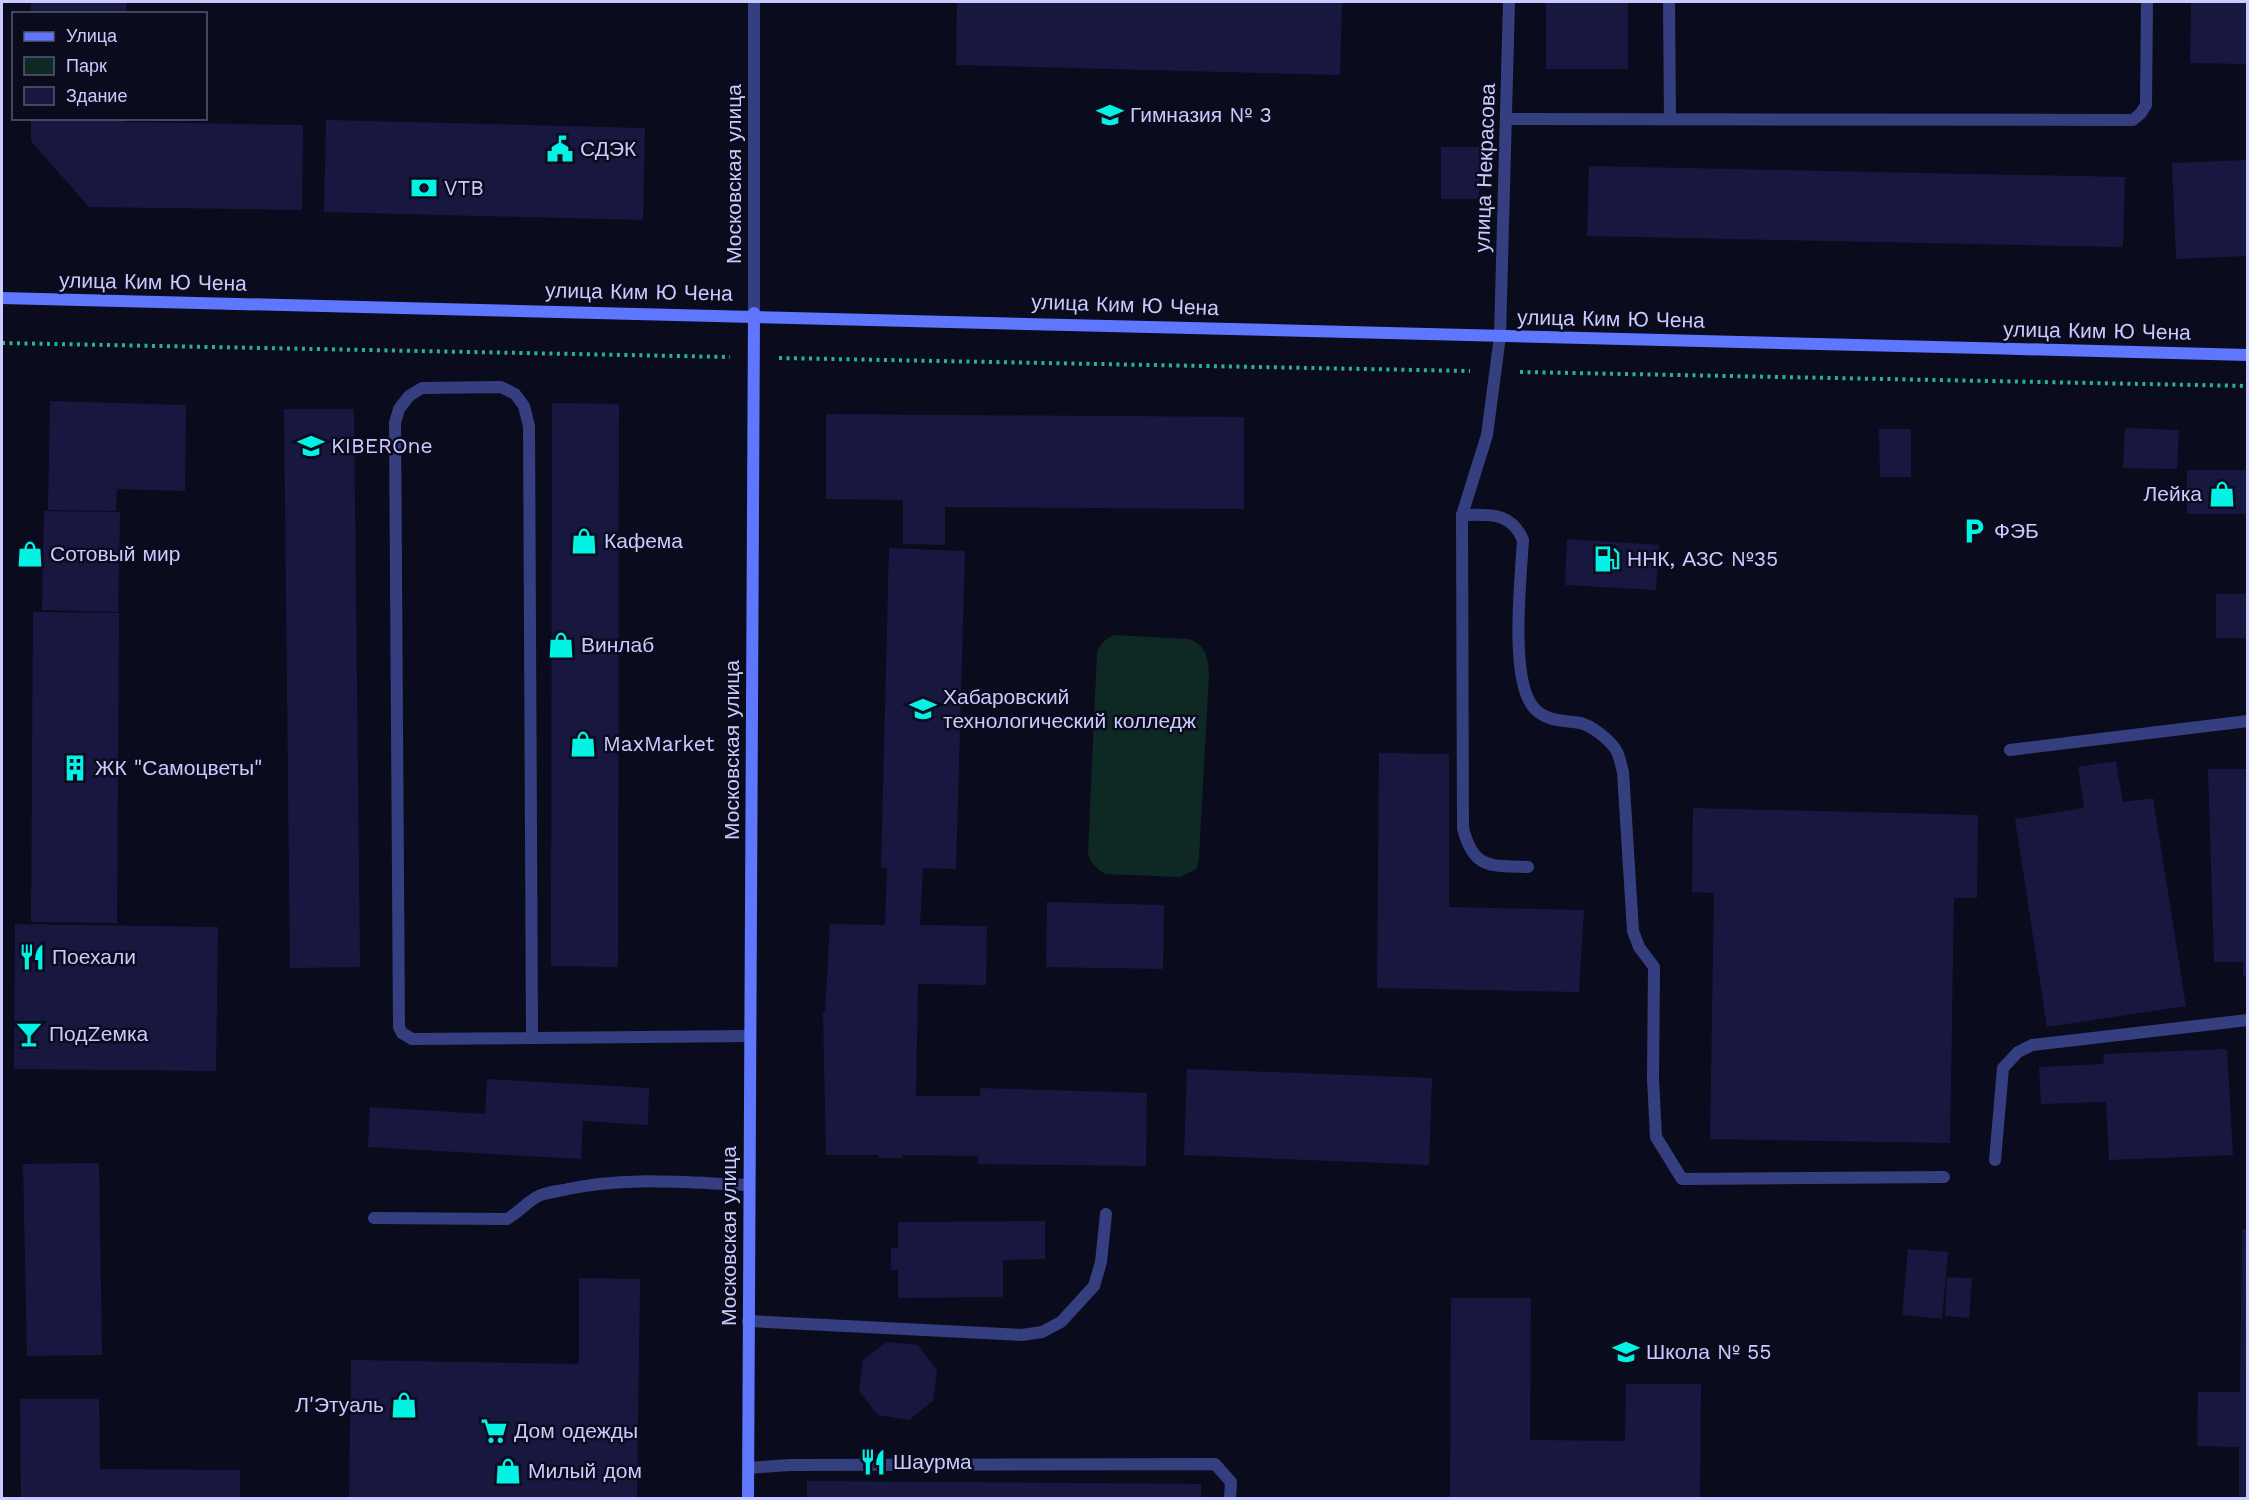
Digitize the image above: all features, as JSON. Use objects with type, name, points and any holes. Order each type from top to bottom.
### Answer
[{"type":"street","name":"Московская улица","points":[[748,1498],[754,2]]},
{"type":"street","name":"улица Некрасова","points":[[1509,2],[1500,336],[1487,435],[1462,515],[1463,828],[1467,846],[1477,860],[1498,866],[1528,867]]},
{"type":"street","points":[[1669,2],[1670,120]]},
{"type":"street","points":[[1506,119],[2124,122],[2133,120],[2141,114],[2146,105],[2147,2]]},
{"type":"street","name":"улица Ким Ю Чена","points":[[2,298],[754,314],[1500,336],[2247,354]]},
{"type":"street","points":[[532,1038],[529,426],[525,406],[515,394],[501,387],[422,388],[409,396],[399,409],[395,423],[399,1027],[402,1033],[412,1039],[532,1038],[750,1036]]},
{"type":"street","points":[[1462,515],[1492,515],[1509,520],[1518,528],[1523,540],[1518,661],[1532,707],[1549,720],[1583,723],[1602,736],[1617,751],[1623,772],[1633,931],[1639,947],[1654,968],[1653,1079],[1656,1137],[1682,1179],[1944,1177]]},
{"type":"street","points":[[2010,750],[2247,721]]},
{"type":"street","points":[[1995,1160],[2003,1068],[2018,1052],[2032,1045],[2247,1020]]},
{"type":"street","points":[[374,1218],[507,1219],[517,1214],[526,1203],[541,1195],[623,1181],[749,1185]]},
{"type":"street","points":[[748,1321],[1022,1335],[1042,1332],[1061,1322],[1094,1286],[1101,1262],[1106,1214]]},
{"type":"street","points":[[748,1468],[789,1465],[1215,1464],[1231,1482],[1230,1498]]},
{"type":"path","points":[[2,343],[2247,386]]},
{"type":"green space","points":[[1115,635],[1189,639],[1203,649],[1207,657],[1209,674],[1199,859],[1196,869],[1180,877],[1105,874],[1095,866],[1088,854],[1097,652],[1104,642]]},
{"type":"building","points":[[31,2],[126,2],[126,12],[31,12]]},
{"type":"building","points":[[957,2],[1342,2],[1340,75],[956,65]]},
{"type":"building","points":[[1546,2],[1628,2],[1628,69],[1546,69]]},
{"type":"building","points":[[2191,2],[2248,2],[2248,64],[2190,63]]},
{"type":"building","points":[[31,120],[303,125],[302,210],[89,207],[31,141]]},
{"type":"building","points":[[326,120],[645,128],[643,220],[324,212]]},
{"type":"building","points":[[1441,147],[1480,147],[1479,199],[1441,199]]},
{"type":"building","points":[[2248,160],[2248,256],[2176,259],[2172,163]]},
{"type":"building","points":[[1589,166],[2125,177],[2123,247],[1587,236]]},
{"type":"building","points":[[50,401],[186,405],[185,491],[117,489],[116,511],[48,510]]},
{"type":"building","points":[[552,403],[619,404],[618,967],[551,966]]},
{"type":"building","points":[[284,409],[354,409],[360,967],[290,968]]},
{"type":"building","points":[[826,414],[1244,417],[1244,509],[945,507],[945,545],[903,544],[903,500],[826,499]]},
{"type":"building","points":[[2125,428],[2179,430],[2177,469],[2123,468]]},
{"type":"building","points":[[1879,429],[1911,429],[1911,477],[1880,477]]},
{"type":"building","points":[[2187,470],[2248,470],[2248,514],[2187,514]]},
{"type":"building","points":[[44,511],[120,512],[118,612],[42,610]]},
{"type":"building","points":[[1567,539],[1659,545],[1656,590],[1565,585]]},
{"type":"building","name":"Хабаровский технологический колледж","points":[[889,548],[965,551],[956,869],[923,868],[920,925],[987,926],[986,985],[918,984],[916,1096],[980,1096],[980,1088],[1147,1093],[1146,1166],[978,1164],[978,1156],[902,1155],[902,1158],[878,1158],[878,1155],[826,1155],[823,1012],[825,1012],[830,924],[885,925],[887,868],[881,868]]},
{"type":"building","points":[[2216,594],[2248,594],[2248,638],[2216,638]]},
{"type":"building","name":"ЖК \"Самоцветы\"","points":[[33,612],[119,613],[117,923],[31,922]]},
{"type":"building","points":[[1379,753],[1449,754],[1449,907],[1584,910],[1579,992],[1377,988]]},
{"type":"building","points":[[2116,761],[2123,802],[2153,798],[2186,1006],[2047,1027],[2015,819],[2084,808],[2078,767]]},
{"type":"building","points":[[2208,769],[2248,769],[2248,976],[2243,976],[2243,962],[2214,962]]},
{"type":"building","points":[[1693,808],[1978,815],[1977,898],[1954,898],[1950,1143],[1710,1139],[1714,893],[1692,892]]},
{"type":"building","points":[[1047,902],[1164,905],[1163,969],[1046,967]]},
{"type":"building","points":[[15,924],[218,927],[216,1071],[14,1069]]},
{"type":"building","points":[[2227,1049],[2233,1155],[2109,1160],[2106,1102],[2041,1104],[2039,1067],[2104,1064],[2103,1054]]},
{"type":"building","points":[[1187,1069],[1432,1078],[1429,1165],[1184,1155]]},
{"type":"building","points":[[487,1079],[649,1088],[648,1125],[583,1121],[581,1159],[368,1147],[370,1107],[485,1114]]},
{"type":"building","points":[[99,1163],[102,1355],[27,1356],[23,1164]]},
{"type":"building","points":[[1045,1221],[1045,1259],[1003,1260],[1003,1297],[898,1298],[898,1270],[891,1270],[891,1248],[898,1248],[898,1222]]},
{"type":"building","points":[[2242,1229],[2248,1229],[2248,1498],[2239,1498],[2239,1447],[2197,1446],[2198,1392],[2240,1392]]},
{"type":"building","points":[[1908,1249],[1948,1252],[1942,1319],[1902,1315]]},
{"type":"building","points":[[1947,1277],[1972,1278],[1969,1318],[1945,1316]]},
{"type":"building","name":"Дом одежды","points":[[579,1278],[640,1279],[637,1498],[349,1498],[351,1360],[579,1364]]},
{"type":"building","points":[[1451,1298],[1531,1298],[1530,1440],[1625,1441],[1626,1384],[1701,1384],[1700,1498],[1450,1498]]},
{"type":"building","points":[[887,1342],[918,1345],[937,1370],[933,1401],[909,1420],[878,1415],[859,1391],[863,1360]]},
{"type":"building","points":[[20,1399],[99,1399],[100,1469],[240,1470],[240,1498],[21,1498]]},
{"type":"building","points":[[807,1481],[1201,1484],[1201,1498],[807,1498]]},
{"type":"place","name":"Гимназия № 3","points":[[1110,115]]},
{"type":"place","name":"СДЭК","points":[[560,149]]},
{"type":"place","name":"VTB","points":[[424,188]]},
{"type":"place","name":"KIBEROne","points":[[311,446]]},
{"type":"place","name":"Лейка","points":[[2222,494]]},
{"type":"place","name":"ФЭБ","points":[[1974,531]]},
{"type":"place","name":"Кафема","points":[[584,541]]},
{"type":"place","name":"Сотовый мир","points":[[30,554]]},
{"type":"place","name":"ННК, АЗС №35","points":[[1607,559]]},
{"type":"place","name":"Винлаб","points":[[561,645]]},
{"type":"place","name":"Хабаровский технологический колледж","points":[[923,709]]},
{"type":"place","name":"MaxMarket","points":[[583,744]]},
{"type":"place","name":"ЖК \"Самоцветы\"","points":[[75,768]]},
{"type":"place","name":"Поехали","points":[[32,957]]},
{"type":"place","name":"ПодZемка","points":[[29,1034]]},
{"type":"place","name":"Школа № 55","points":[[1626,1352]]},
{"type":"place","name":"Л'Этуаль","points":[[404,1405]]},
{"type":"place","name":"Дом одежды","points":[[494,1431]]},
{"type":"place","name":"Шаурма","points":[[873,1462]]},
{"type":"place","name":"Милый дом","points":[[508,1471]]}]
